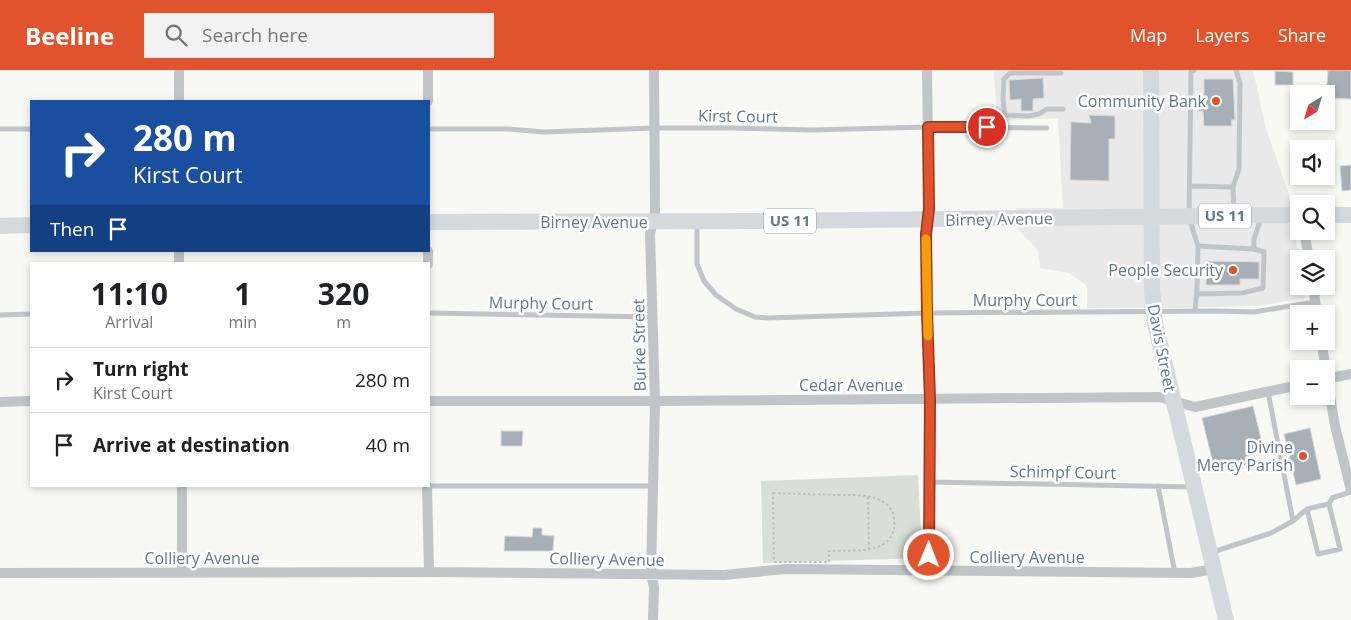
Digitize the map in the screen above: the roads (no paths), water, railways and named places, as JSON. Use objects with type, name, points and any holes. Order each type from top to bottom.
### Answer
[{"type":"main road","name":"Davis Street","points":[[1151,70],[1152,290],[1154,312],[1173,401],[1226,620]]},
{"type":"main road","points":[[1335,215],[1351,214]]},
{"type":"main road","name":"Birney Avenue","points":[[430,222],[696,222],[1290,215]]},
{"type":"main road","points":[[0,226],[30,225]]},
{"type":"street","points":[[179,70],[179,100]]},
{"type":"street","points":[[428,70],[428,100]]},
{"type":"street","name":"Burke Street","points":[[653,620],[654,587],[651,574],[655,401],[650,234],[655,211],[654,70]]},
{"type":"street","points":[[927,70],[929,209],[926,234],[931,482],[929,571]]},
{"type":"street","points":[[1314,295],[1316,305]]},
{"type":"street","points":[[1335,375],[1351,374]]},
{"type":"street","name":"Cedar Avenue","points":[[430,401],[1159,398],[1195,407],[1290,387]]},
{"type":"street","points":[[0,402],[30,401]]},
{"type":"street","points":[[1331,405],[1351,491]]},
{"type":"street","points":[[182,487],[182,573]]},
{"type":"street","points":[[428,487],[429,572]]},
{"type":"street","name":"Colliery Avenue","points":[[0,573],[429,572],[724,575],[786,569],[1176,573],[1191,573],[1214,569]]},
{"type":"lane","points":[[1234,216],[1233,187],[1239,169],[1240,83],[1236,70]]},
{"type":"lane","points":[[1193,71],[1189,217],[1198,246],[1195,311]]},
{"type":"lane","points":[[1061,73],[1010,73],[1004,79],[1003,99],[1005,115],[1028,116],[1039,114],[1047,109],[1063,109]]},
{"type":"lane","name":"Kirst Court","points":[[430,129],[508,129],[544,132],[654,128],[811,130],[928,127],[1047,128]]},
{"type":"lane","points":[[0,129],[30,129]]},
{"type":"lane","points":[[1190,186],[1233,187]]},
{"type":"lane","points":[[1254,249],[1254,239],[1262,216]]},
{"type":"lane","name":"Murphy Court","points":[[696,222],[697,264],[704,281],[716,295],[755,317],[927,312],[1254,312],[1315,302]]},
{"type":"lane","points":[[1197,294],[1242,293],[1263,288],[1264,252],[1254,249],[1198,246]]},
{"type":"lane","points":[[0,316],[30,314]]},
{"type":"lane","name":"Murphy Court","points":[[430,314],[653,317]]},
{"type":"lane","points":[[1268,392],[1293,521]]},
{"type":"lane","name":"Schimpf Court","points":[[931,482],[1195,487]]},
{"type":"lane","points":[[430,486],[653,486]]},
{"type":"lane","points":[[1158,486],[1176,573]]},
{"type":"lane","points":[[1307,509],[1318,554],[1340,549],[1329,504],[1332,498],[1351,491]]},
{"type":"lane","points":[[1210,552],[1272,532],[1293,521],[1307,509],[1329,504]]},
{"type":"place","name":"Community Bank","points":[[1216,101]]},
{"type":"place","name":"People Security","points":[[1233,270]]},
{"type":"place","name":"Divine Mercy Parish","points":[[1303,456]]}]
